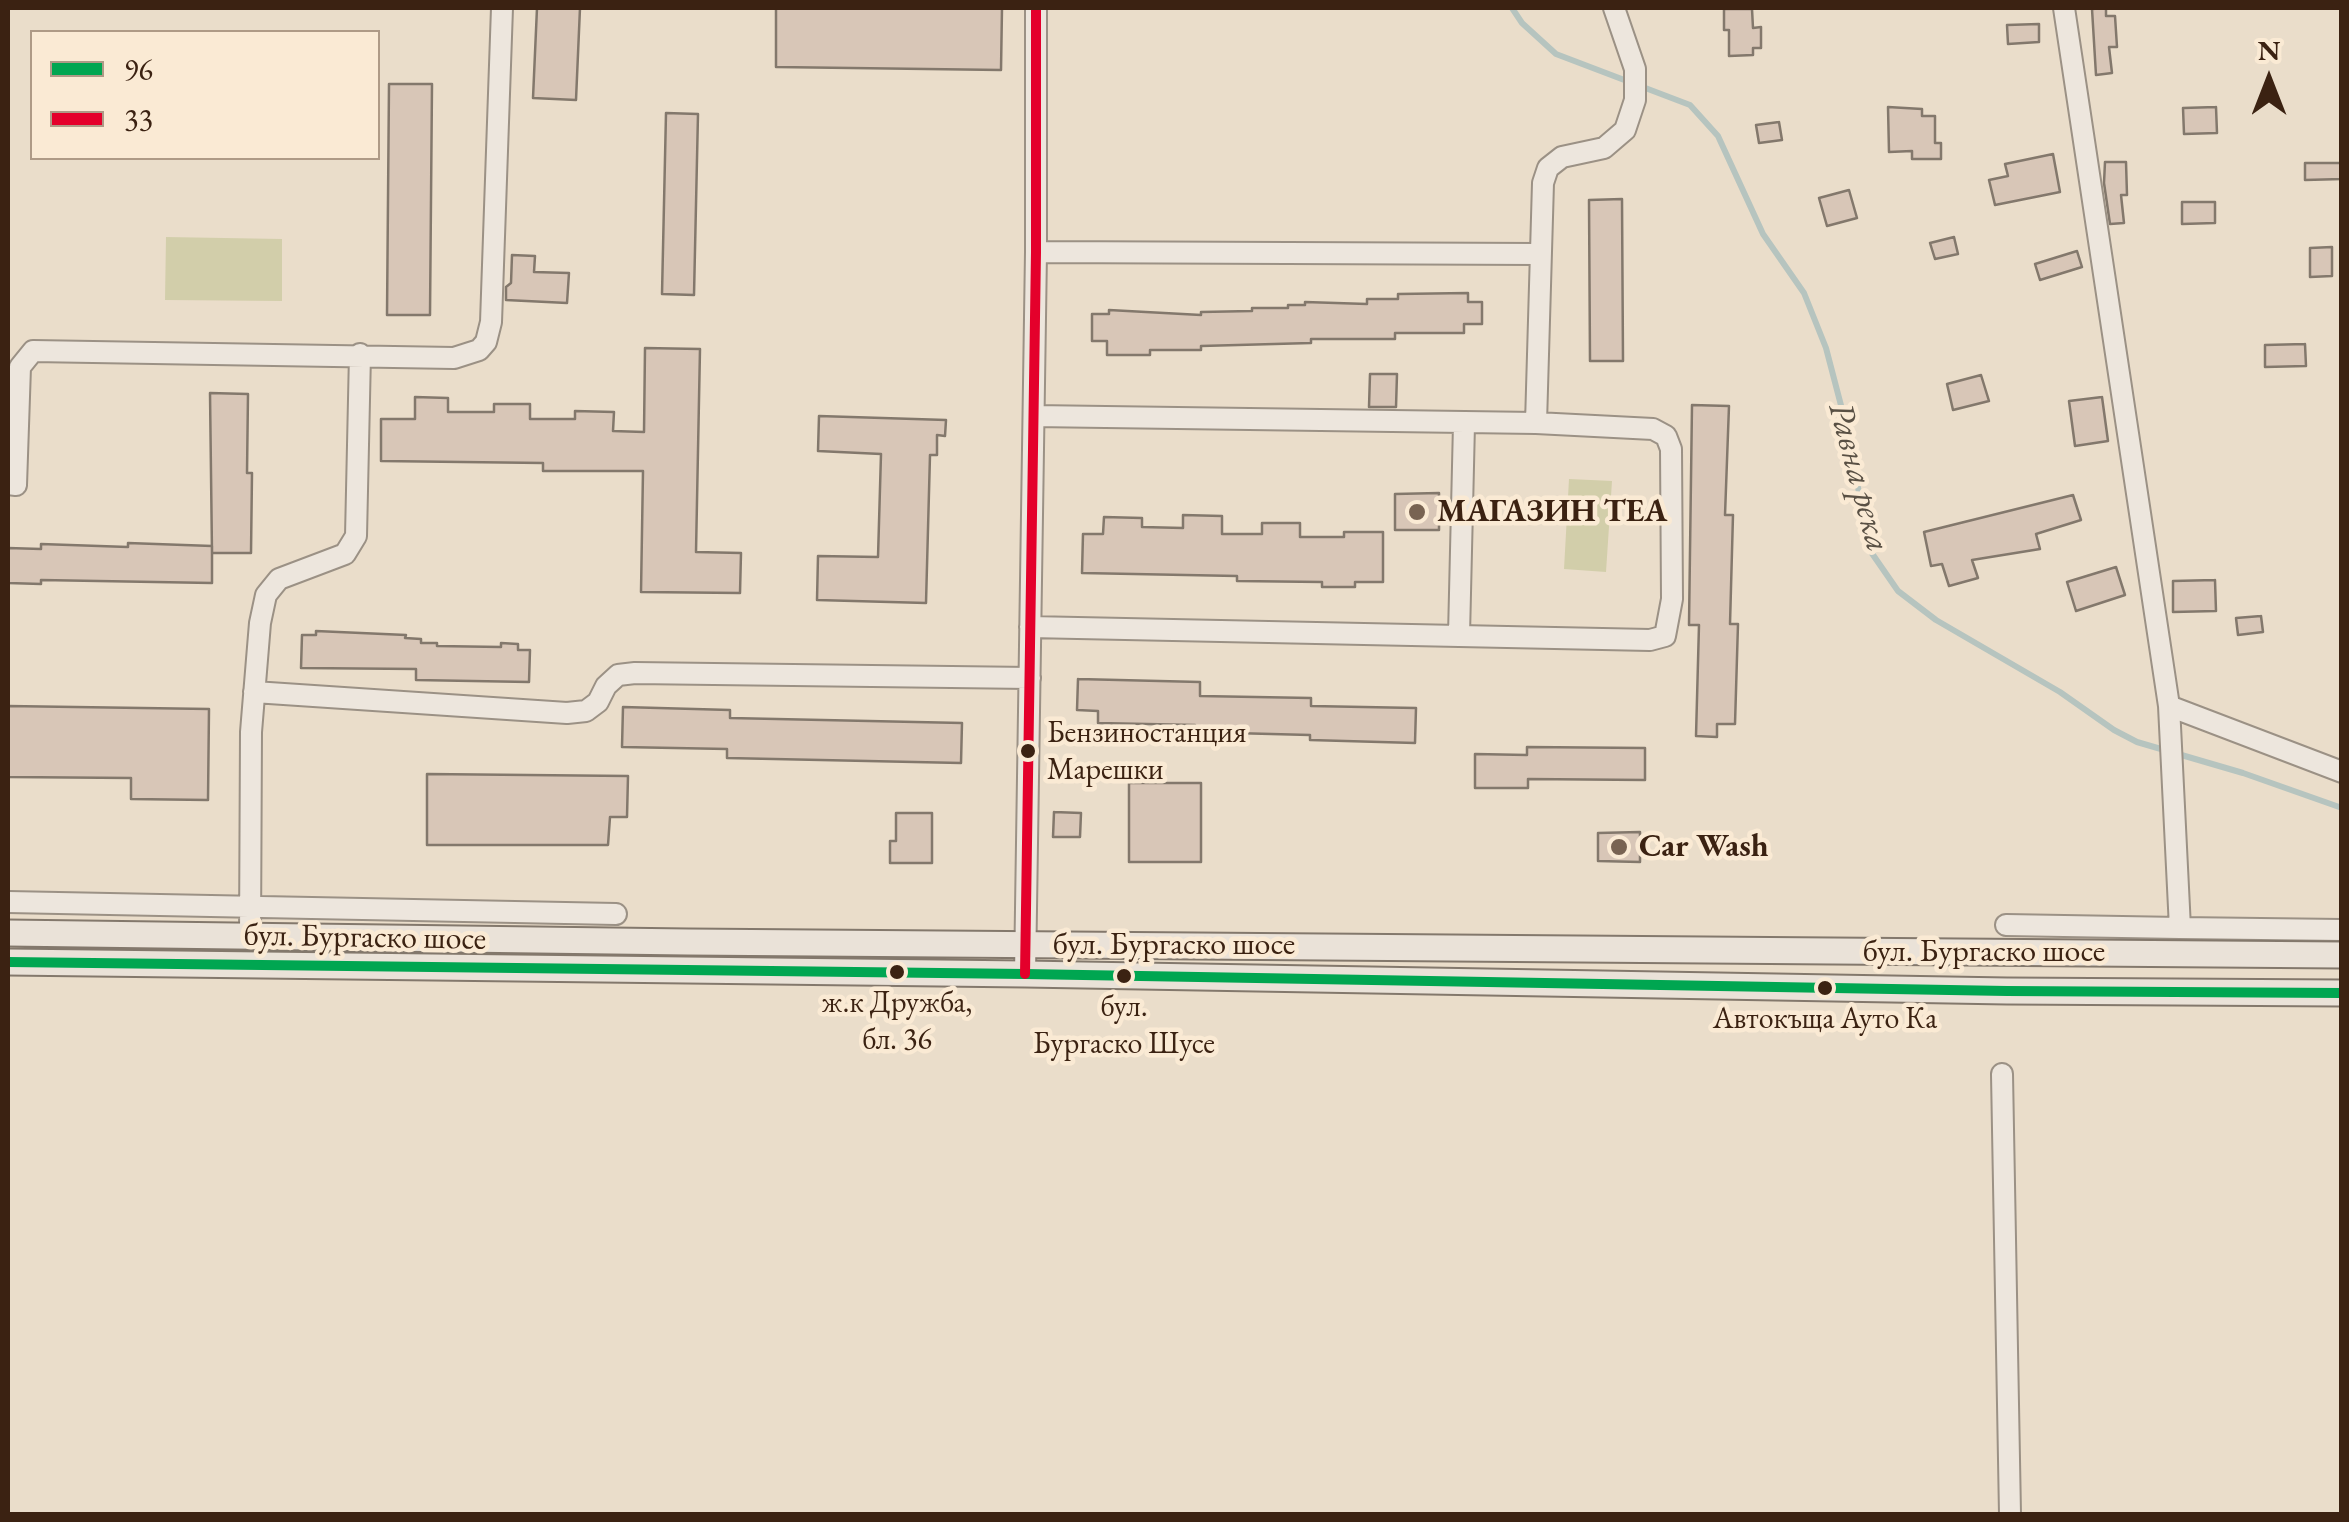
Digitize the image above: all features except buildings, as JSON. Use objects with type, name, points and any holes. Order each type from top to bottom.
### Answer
[{"type":"main road","name":"бул. Бургаско шосе","points":[[8,933],[2342,955]]},
{"type":"main road","name":"бул. Бургаско шосе","points":[[8,962],[2342,993]]},
{"type":"street","points":[[8,484],[16,484],[20,367],[34,351],[463,358],[479,350],[490,333],[502,8]]},
{"type":"street","points":[[1025,974],[1036,8]]},
{"type":"street","points":[[1536,423],[1543,184],[1548,168],[1562,157],[1604,148],[1625,130],[1635,100],[1635,72],[1614,8]]},
{"type":"street","points":[[2064,8],[2169,706],[2180,928]]},
{"type":"street","points":[[1036,252],[1539,254]]},
{"type":"street","points":[[250,936],[254,692],[260,623],[266,596],[279,579],[345,554],[356,536],[360,354]]},
{"type":"street","points":[[1030,627],[1650,640],[1664,636],[1672,599],[1670,449],[1666,436],[1653,429],[1536,423],[1034,416]]},
{"type":"street","points":[[1459,635],[1464,424]]},
{"type":"street","points":[[254,692],[567,713],[586,711],[618,675],[635,673],[1030,678]]},
{"type":"street","points":[[2169,706],[2342,772]]},
{"type":"street","points":[[8,902],[616,914]]},
{"type":"street","points":[[2006,926],[2342,930]]},
{"type":"street","points":[[2002,1074],[2010,1514]]},
{"type":"shaded area","points":[[166,237],[282,239],[282,301],[165,300]]},
{"type":"shaded area","points":[[1569,479],[1612,481],[1606,572],[1564,569]]},
{"type":"waterway","name":"Равна река","points":[[1512,8],[1522,23],[1556,54],[1690,105],[1718,136],[1763,234],[1804,293],[1826,348],[1871,552],[1898,591],[1936,620],[2137,742],[2342,808]]},
{"type":"transit line","name":"33","points":[[1025,974],[1036,8]]},
{"type":"transit line","name":"96","points":[[8,962],[2342,993]]},
{"type":"place","name":"МАГАЗИН ТЕА","points":[[1417,512]]},
{"type":"place","name":"Бензиностанция Марешки","points":[[1028,751]]},
{"type":"place","name":"Car Wash","points":[[1619,847]]},
{"type":"place","name":"ж.к Дружба, бл. 36","points":[[897,972]]},
{"type":"place","name":"бул. Бургаско Шусе","points":[[1124,976]]},
{"type":"place","name":"Автокъща Ауто Ка","points":[[1825,988]]}]
